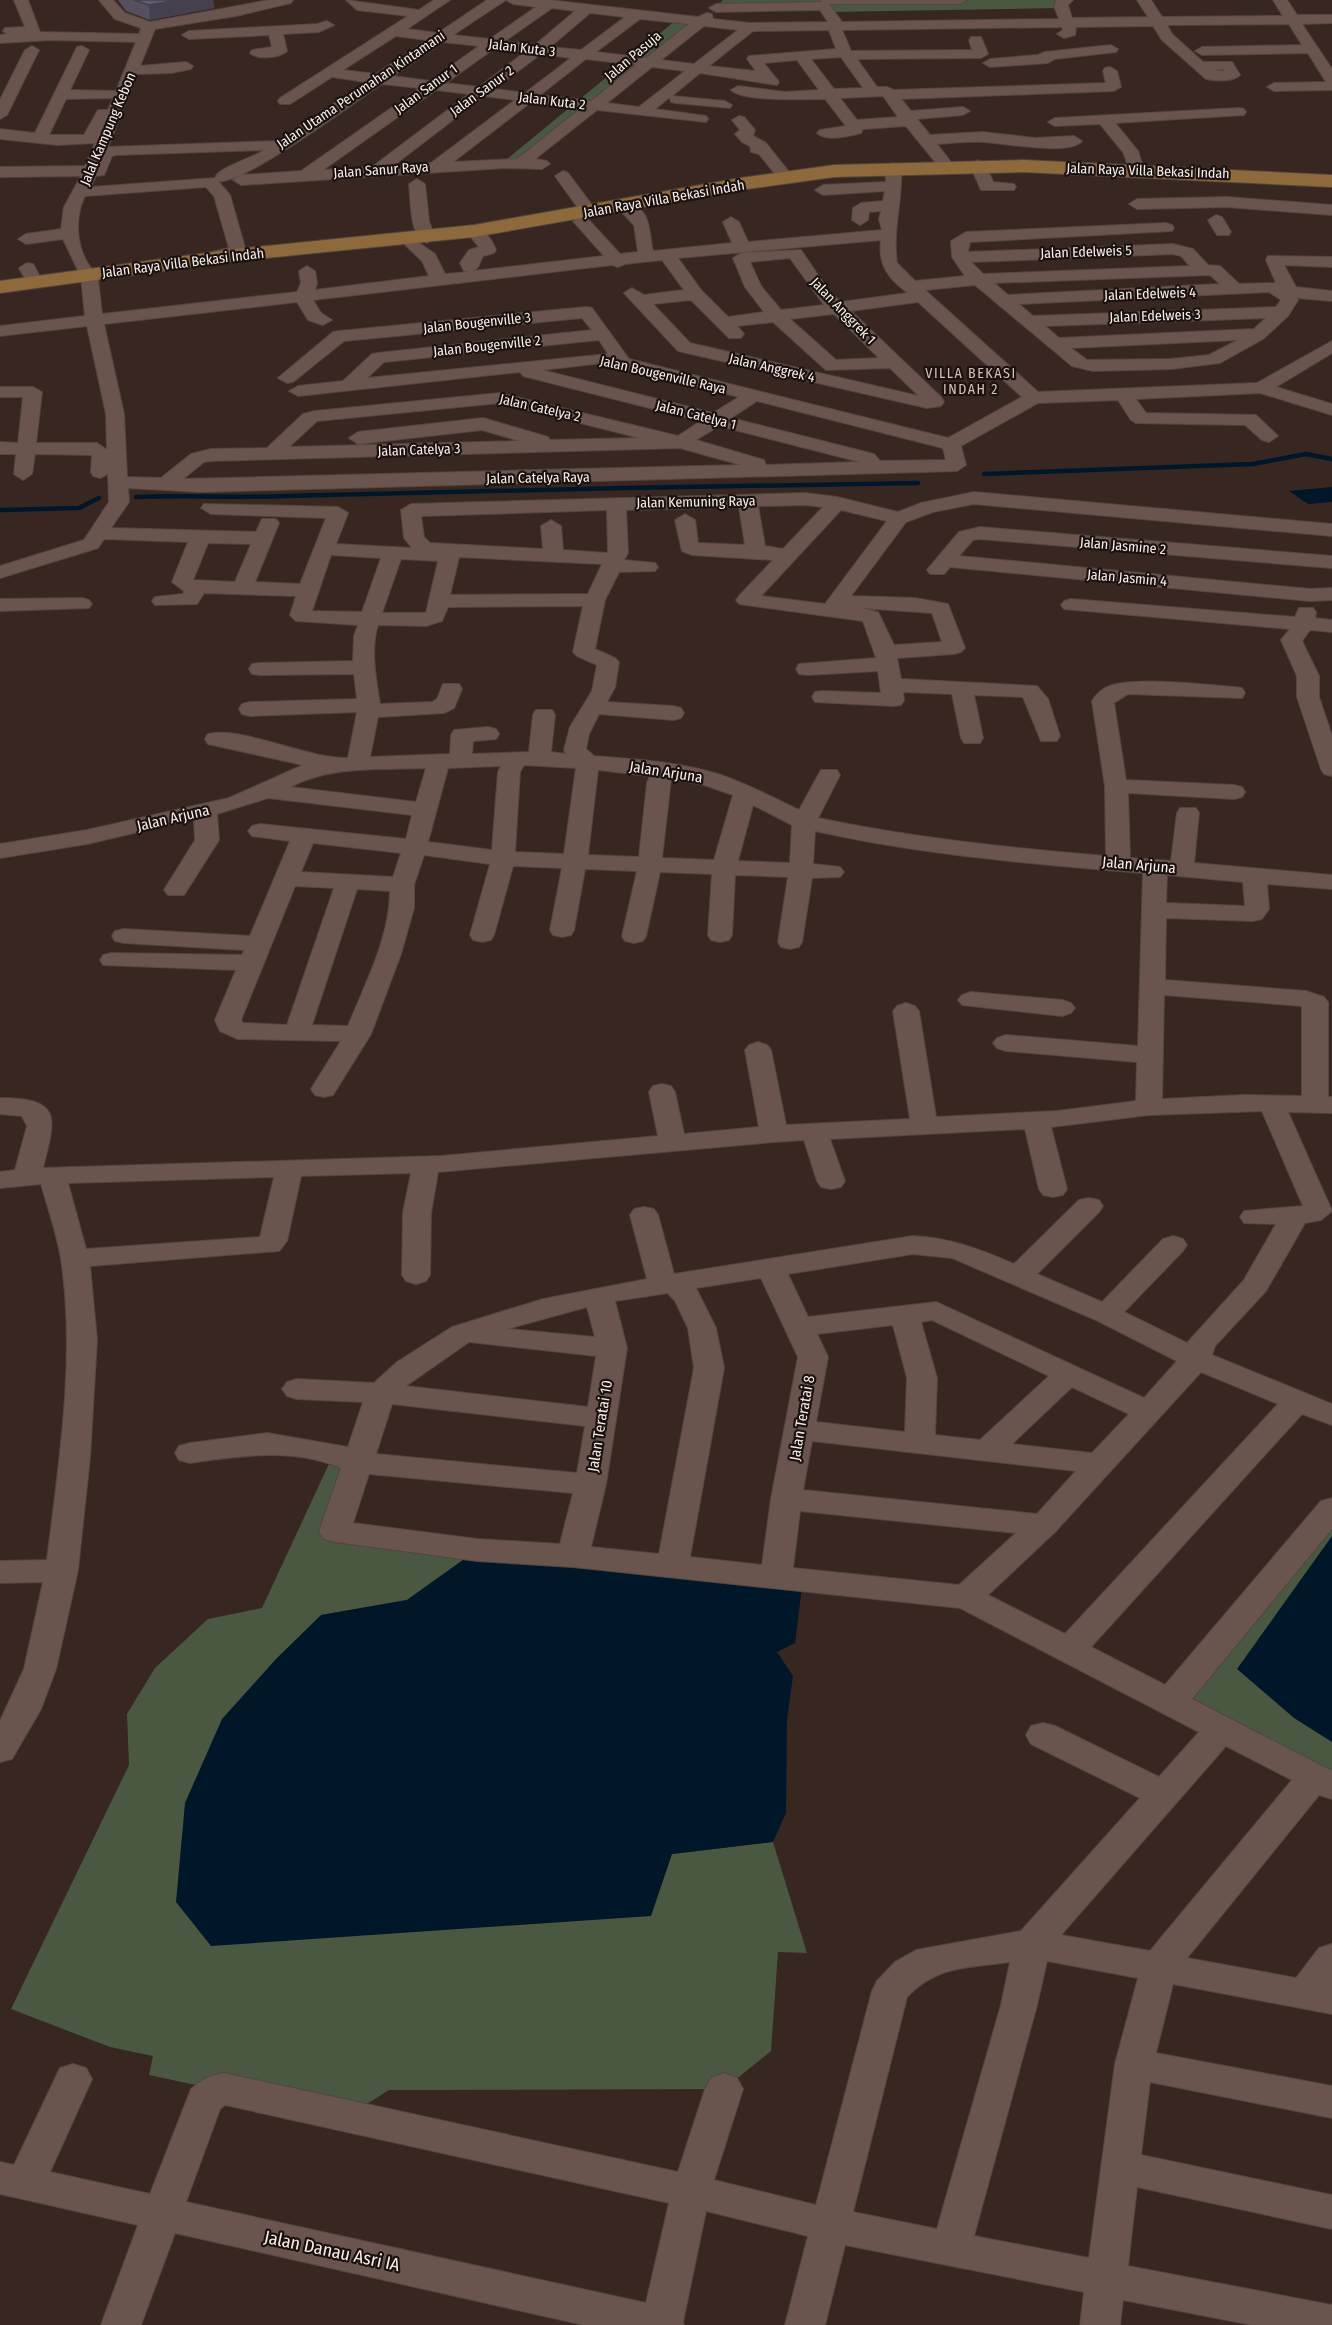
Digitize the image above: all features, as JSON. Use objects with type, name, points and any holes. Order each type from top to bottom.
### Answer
[{"type":"main road","name":"Jalan Raya Villa Bekasi Indah","points":[[0,287],[31,275],[92,275],[187,262],[418,239],[585,217],[624,206],[785,177],[898,174],[946,166],[978,165],[1332,181]]},
{"type":"street","points":[[0,31],[34,31],[21,0]]},
{"type":"street","points":[[106,0],[120,16],[138,44]]},
{"type":"street","points":[[0,39],[50,36],[138,44],[286,0]]},
{"type":"street","points":[[513,0],[580,5],[636,15],[750,27],[830,13],[964,5]]},
{"type":"street","name":"Jalan Utama Perumahan Kintamani","points":[[244,173],[284,143],[496,1]]},
{"type":"street","points":[[1282,3],[1332,80]]},
{"type":"street","points":[[1200,66],[1167,37],[1147,4],[1282,3],[1303,5]]},
{"type":"street","points":[[356,9],[433,4]]},
{"type":"street","points":[[285,101],[399,29],[433,4]]},
{"type":"street","name":"Jalan Sanur 1","points":[[305,176],[429,86],[549,4]]},
{"type":"street","points":[[522,162],[699,21],[704,20],[720,4],[824,6],[830,13],[844,50],[857,69],[906,118],[946,166]]},
{"type":"street","name":"Jalan Sanur 2","points":[[376,171],[537,50],[580,5]]},
{"type":"street","points":[[1058,5],[1065,42]]},
{"type":"street","name":"Jalan Kuta 3","points":[[356,9],[399,29],[438,38],[767,77]]},
{"type":"street","points":[[830,13],[1065,42],[1107,44],[1124,38]]},
{"type":"street","points":[[436,166],[636,15]]},
{"type":"street","name":"Jalan Pasuja","points":[[659,34],[679,19]]},
{"type":"street","points":[[730,44],[983,54],[1048,59],[1045,56],[1065,42],[1156,21],[1332,19]]},
{"type":"street","points":[[31,52],[55,54],[81,52],[276,30],[319,28],[327,25]]},
{"type":"street","points":[[643,111],[750,27]]},
{"type":"street","points":[[257,53],[280,51],[276,30]]},
{"type":"street","points":[[1280,35],[1303,34]]},
{"type":"street","points":[[1145,38],[1258,35]]},
{"type":"street","points":[[983,54],[996,39]]},
{"type":"street","points":[[1065,42],[1099,41],[1107,44],[1123,60]]},
{"type":"street","points":[[0,134],[41,146],[91,139],[111,94],[138,44]]},
{"type":"street","name":"Jalal Kampung Kebon","points":[[69,233],[72,207],[86,191],[91,171],[132,70],[138,44]]},
{"type":"street","name":"Jalan Pasuja","points":[[504,163],[644,48]]},
{"type":"street","points":[[1183,51],[1312,49]]},
{"type":"street","points":[[786,96],[767,77],[754,58],[844,50]]},
{"type":"street","points":[[1265,50],[1294,87]]},
{"type":"street","points":[[0,115],[6,93],[31,52]]},
{"type":"street","points":[[0,186],[22,186],[81,52]]},
{"type":"street","points":[[5,54],[81,52],[100,54]]},
{"type":"street","points":[[800,55],[856,130],[825,133]]},
{"type":"street","points":[[132,70],[171,69],[186,66]]},
{"type":"street","points":[[857,69],[915,74],[925,89],[883,93]]},
{"type":"street","points":[[727,89],[786,96],[1114,87],[1110,70]]},
{"type":"street","name":"Jalan Kuta 2","points":[[331,73],[701,119]]},
{"type":"street","points":[[86,191],[106,152],[284,143],[283,82]]},
{"type":"street","points":[[680,83],[704,86]]},
{"type":"street","points":[[1274,87],[1332,86]]},
{"type":"street","points":[[6,93],[111,94]]},
{"type":"street","points":[[661,97],[725,105]]},
{"type":"street","points":[[853,125],[963,111]]},
{"type":"street","points":[[1054,122],[1239,112]]},
{"type":"street","points":[[1104,119],[1117,132],[1130,151],[1139,174]]},
{"type":"street","points":[[574,120],[595,123]]},
{"type":"street","points":[[739,120],[748,130],[748,133],[743,134],[745,137],[754,145],[761,146],[756,149],[764,150],[785,177]]},
{"type":"street","points":[[312,124],[466,144]]},
{"type":"street","points":[[975,137],[971,129],[1008,125]]},
{"type":"street","points":[[1117,132],[1179,129]]},
{"type":"street","points":[[924,140],[975,137],[1040,147],[1074,141]]},
{"type":"street","points":[[144,188],[159,148]]},
{"type":"street","name":"Jalan Sanur Raya","points":[[244,173],[305,176],[436,166],[522,162],[542,164]]},
{"type":"street","points":[[978,165],[987,187],[1008,187]]},
{"type":"street","points":[[0,172],[91,171]]},
{"type":"street","points":[[214,177],[218,187],[231,187],[238,185],[244,173]]},
{"type":"street","points":[[823,190],[898,174]]},
{"type":"street","points":[[898,174],[886,219],[889,229],[887,261],[915,292],[1034,398]]},
{"type":"street","points":[[0,328],[618,262],[648,256],[741,253],[889,229],[900,217],[909,184],[898,174]]},
{"type":"street","points":[[563,176],[585,217],[618,262]]},
{"type":"street","points":[[86,191],[144,188],[214,177]]},
{"type":"street","points":[[187,262],[236,250],[222,195],[214,177]]},
{"type":"street","points":[[417,184],[421,221],[418,239],[420,249],[424,255],[429,256],[440,281]]},
{"type":"street","points":[[1198,220],[1220,226],[1246,219],[1242,202]]},
{"type":"street","points":[[1137,204],[1242,202],[1332,210]]},
{"type":"street","points":[[860,220],[861,208],[891,204]]},
{"type":"street","points":[[624,206],[640,221],[644,230],[642,248],[648,256]]},
{"type":"street","points":[[731,222],[748,280],[778,316],[834,367],[893,362]]},
{"type":"street","points":[[1166,228],[970,237],[959,241],[960,257],[968,270],[1083,365],[1212,360],[1258,334],[1288,302],[1278,267]]},
{"type":"street","points":[[470,267],[468,263],[474,260],[475,253],[488,250],[484,241],[474,231]]},
{"type":"street","points":[[0,572],[91,544],[120,493],[115,414],[94,318],[92,275],[87,274],[84,270],[69,233],[26,238]]},
{"type":"street","name":"Jalan Edelweis 5","points":[[960,257],[1173,249],[1187,252],[1203,270]]},
{"type":"street","name":"Jalan Anggrek 1","points":[[741,253],[797,254],[812,281],[837,308],[935,401],[933,403]]},
{"type":"street","points":[[668,256],[695,294],[765,365]]},
{"type":"street","points":[[1278,267],[1332,262]]},
{"type":"street","points":[[1278,267],[1332,279]]},
{"type":"street","points":[[723,323],[837,308],[980,279],[1203,270],[1218,271],[1236,290]]},
{"type":"street","points":[[303,297],[309,283],[307,271]]},
{"type":"street","name":"Jalan Edelweis 4","points":[[1004,300],[1271,287],[1282,291],[1288,302]]},
{"type":"street","name":"Jalan Anggrek 4","points":[[695,294],[636,297],[682,346],[933,403]]},
{"type":"street","name":"Jalan Edelweis 3","points":[[1028,321],[1288,302],[1332,296]]},
{"type":"street","points":[[303,297],[314,316],[332,327]]},
{"type":"street","name":"Jalan Bougenville 3","points":[[332,327],[454,325],[585,310],[604,334]]},
{"type":"street","points":[[454,325],[482,371]]},
{"type":"street","name":"Jalan Bougenville Raya","points":[[332,327],[293,385],[348,386],[595,358],[951,444]]},
{"type":"street","points":[[604,334],[623,363]]},
{"type":"street","name":"Jalan Bougenville 2","points":[[348,386],[381,357],[604,334]]},
{"type":"street","points":[[1054,343],[1258,334]]},
{"type":"street","points":[[1261,388],[1330,350]]},
{"type":"street","points":[[1155,363],[1173,393]]},
{"type":"street","name":"Jalan Catelya 1","points":[[514,368],[867,458],[874,469]]},
{"type":"street","points":[[783,403],[820,379]]},
{"type":"street","points":[[392,381],[416,429]]},
{"type":"street","points":[[966,481],[951,444],[996,422],[1034,398],[1261,388],[1332,410]]},
{"type":"street","points":[[0,392],[30,390],[33,392],[22,474]]},
{"type":"street","points":[[1124,395],[1137,416],[1142,419],[1250,420],[1269,436]]},
{"type":"street","points":[[681,442],[753,396]]},
{"type":"street","name":"Jalan Catelya 2","points":[[272,453],[312,417],[500,398],[681,442],[781,471]]},
{"type":"street","points":[[345,483],[345,452],[361,436],[487,424],[558,447],[559,478]]},
{"type":"street","name":"Jalan Catelya 3","points":[[166,484],[203,456],[681,442]]},
{"type":"street","points":[[0,448],[97,449],[101,454],[100,472]]},
{"type":"street","name":"Jalan Catelya Raya","points":[[120,493],[166,484],[185,486],[345,483],[874,469],[966,481]]},
{"type":"street","points":[[832,606],[899,518],[928,507],[966,481],[1156,515],[1325,530],[1322,562],[1310,595],[1304,625],[1295,634],[1292,647],[1308,676],[1308,697],[1332,769]]},
{"type":"street","name":"Jalan Kemuning Raya","points":[[481,553],[421,547],[414,537],[412,509],[805,499],[837,503],[899,518]]},
{"type":"street","points":[[748,501],[756,551]]},
{"type":"street","points":[[807,669],[887,667],[948,651],[954,647],[939,606],[873,610],[747,601],[837,503]]},
{"type":"street","points":[[562,930],[575,862],[588,763],[575,750],[576,736],[591,707],[603,693],[608,662],[584,652],[595,600],[618,553],[616,504]]},
{"type":"street","points":[[211,508],[338,513],[309,590],[302,616],[368,620],[435,617],[449,556],[325,549]]},
{"type":"street","points":[[480,508],[481,553],[553,554],[648,567]]},
{"type":"street","points":[[243,588],[274,511]]},
{"type":"street","points":[[1132,609],[1150,549],[1156,515]]},
{"type":"street","points":[[685,520],[689,547],[692,549],[756,551],[789,556]]},
{"type":"street","points":[[551,526],[553,554]]},
{"type":"street","name":"Jalan Jasmine 2","points":[[941,566],[966,536],[976,533],[1322,562]]},
{"type":"street","points":[[106,534],[263,538]]},
{"type":"street","points":[[200,537],[182,582],[187,586],[309,590]]},
{"type":"street","points":[[358,763],[368,708],[364,636],[393,553]]},
{"type":"street","name":"Jalan Jasmin 4","points":[[941,566],[1142,579],[1310,595],[1332,594]]},
{"type":"street","points":[[445,580],[467,580]]},
{"type":"street","points":[[162,601],[190,600],[196,587]]},
{"type":"street","points":[[440,601],[595,600]]},
{"type":"street","points":[[0,605],[82,604]]},
{"type":"street","points":[[1071,605],[1332,626]]},
{"type":"street","points":[[823,697],[890,701],[893,699],[873,610]]},
{"type":"street","points":[[260,669],[364,667]]},
{"type":"street","points":[[887,667],[961,687],[1032,692],[1049,735]]},
{"type":"street","points":[[961,687],[972,738]]},
{"type":"street","points":[[1118,863],[1116,786],[1103,701],[1113,692],[1134,688],[1234,693]]},
{"type":"street","points":[[250,709],[439,707],[446,703],[451,689]]},
{"type":"street","points":[[591,707],[673,713]]},
{"type":"street","points":[[539,758],[544,715]]},
{"type":"street","points":[[324,1089],[358,1034],[389,954],[402,908],[402,885],[416,847],[424,810],[462,735],[488,734]]},
{"type":"street","points":[[216,739],[255,746],[329,765]]},
{"type":"street","name":"Jalan Arjuna","points":[[0,851],[57,843],[205,810],[266,791],[300,773],[329,765],[539,758],[664,770],[709,779],[745,792],[804,822],[915,843],[1010,855],[1332,882]]},
{"type":"street","points":[[482,935],[503,859],[509,772],[516,759]]},
{"type":"street","points":[[634,936],[650,865],[658,783],[664,770]]},
{"type":"street","points":[[790,942],[801,870],[804,822],[829,775]]},
{"type":"street","points":[[1116,786],[1234,792]]},
{"type":"street","points":[[266,791],[424,810]]},
{"type":"street","points":[[720,935],[724,867],[745,792]]},
{"type":"street","points":[[176,890],[207,840],[205,810]]},
{"type":"street","points":[[1182,869],[1188,813]]},
{"type":"street","points":[[260,831],[416,847],[503,859],[832,872]]},
{"type":"street","points":[[304,836],[228,1020],[229,1026],[238,1031],[358,1034]]},
{"type":"street","points":[[1149,1107],[1155,867]]},
{"type":"street","points":[[1154,910],[1253,914],[1257,909],[1255,882],[1260,877]]},
{"type":"street","points":[[286,878],[402,885]]},
{"type":"street","points":[[296,1034],[348,882]]},
{"type":"street","points":[[124,936],[255,953]]},
{"type":"street","points":[[112,960],[255,953]]},
{"type":"street","points":[[0,1180],[40,1175],[426,1164],[814,1131],[1036,1120],[1149,1107],[1271,1103],[1324,1105],[1325,1020],[1315,1002],[1152,986]]},
{"type":"street","points":[[971,1000],[1062,1008]]},
{"type":"street","points":[[1032,1044],[1034,1006]]},
{"type":"street","points":[[906,1011],[924,1125]]},
{"type":"street","points":[[1006,1043],[1150,1055]]},
{"type":"street","points":[[758,1050],[774,1134]]},
{"type":"street","points":[[662,1092],[673,1143]]},
{"type":"street","points":[[1254,1217],[1314,1214],[1319,1210],[1271,1103]]},
{"type":"street","points":[[0,1106],[42,1105],[40,1175],[75,1258],[82,1339],[75,1457],[62,1570],[40,1669],[24,1709],[0,1750]]},
{"type":"street","points":[[1036,1120],[1053,1189]]},
{"type":"street","points":[[814,1131],[831,1181]]},
{"type":"street","points":[[416,1275],[417,1213],[426,1164]]},
{"type":"street","points":[[75,1258],[269,1245],[273,1241],[290,1167]]},
{"type":"street","points":[[1018,1276],[1089,1206]]},
{"type":"street","points":[[644,1215],[669,1283],[688,1297],[702,1328],[709,1368],[673,1566]]},
{"type":"street","points":[[966,1598],[1044,1525],[1196,1359],[1201,1343],[1256,1285],[1295,1215]]},
{"type":"street","points":[[1100,2325],[1134,2064],[1159,1966],[1323,1782],[1171,1701],[966,1598],[573,1556],[477,1550],[335,1531],[381,1393],[407,1369],[462,1333],[543,1308],[599,1295],[913,1245],[950,1247],[1106,1314],[1196,1359],[1332,1415]]},
{"type":"street","points":[[1106,1314],[1173,1245]]},
{"type":"street","name":"Jalan Teratai 8","points":[[771,1268],[813,1357],[786,1499],[776,1576]]},
{"type":"street","name":"Jalan Teratai 10","points":[[573,1556],[591,1484],[612,1348],[599,1295]]},
{"type":"street","points":[[800,1326],[936,1311],[1149,1412]]},
{"type":"street","points":[[904,1314],[922,1378],[920,1445]]},
{"type":"street","points":[[462,1333],[612,1348]]},
{"type":"street","points":[[987,1451],[1070,1373]]},
{"type":"street","points":[[297,1389],[381,1393],[602,1418]]},
{"type":"street","points":[[1069,1650],[1299,1400]]},
{"type":"street","points":[[800,1430],[1099,1464]]},
{"type":"street","points":[[190,1453],[261,1443],[334,1453],[358,1463],[591,1484]]},
{"type":"street","points":[[786,1499],[1044,1525]]},
{"type":"street","points":[[1171,1701],[1332,1508]]},
{"type":"street","points":[[0,1572],[62,1570]]},
{"type":"street","points":[[951,2248],[1019,2005],[1032,1944],[1222,1728]]},
{"type":"street","points":[[1043,1735],[1164,1795]]},
{"type":"street","points":[[805,2325],[890,1991],[908,1972],[930,1960],[1032,1944],[1318,1996],[1332,1958]]},
{"type":"street","points":[[1134,2064],[1332,2102]]},
{"type":"street","points":[[12,2181],[73,2079]]},
{"type":"street","points":[[121,2325],[204,2100],[216,2090],[224,2089],[691,2191],[831,2225],[1107,2277],[1332,2323]]},
{"type":"street","points":[[663,2325],[691,2191],[724,2089]]},
{"type":"street","points":[[1122,2167],[1332,2212]]},
{"type":"street","name":"Jalan Danau Asri IA","points":[[12,2181],[663,2325]]},
{"type":"green space","points":[[723,0],[1066,0],[1060,8],[830,12],[823,6],[716,8]]},
{"type":"green space","points":[[675,21],[699,21],[522,162],[506,160]]},
{"type":"green space","points":[[334,1453],[358,1463],[335,1531],[477,1550],[407,1600],[321,1615],[672,1854],[773,1842],[807,1953],[778,1952],[771,2051],[724,2089],[389,2090],[346,2117],[149,2075],[153,2056],[110,2047],[11,2009],[129,1765],[127,1714],[155,1668],[208,1619],[262,1608]]},
{"type":"green space","points":[[1332,1504],[1332,1786],[1171,1701]]},
{"type":"water","points":[[1332,487],[1332,502],[1308,504],[1289,491]]},
{"type":"water","points":[[1332,1536],[1332,1742],[1294,1718],[1237,1669]]},
{"type":"water","points":[[477,1550],[803,1579],[795,1643],[777,1652],[793,1676],[787,1720],[786,1813],[773,1842],[672,1854],[651,1916],[211,1946],[176,1902],[185,1803],[222,1719],[276,1659],[321,1615],[407,1600]]},
{"type":"building","points":[[134,0],[177,0],[149,5]]},
{"type":"waterway","points":[[984,474],[1253,464],[1306,454],[1332,459]]},
{"type":"waterway","points":[[136,497],[267,497],[918,483]]},
{"type":"waterway","points":[[0,510],[79,508],[99,498]]},
{"type":"district","name":"VILLA BEKASI INDAH 2","points":[[971,382]]}]
